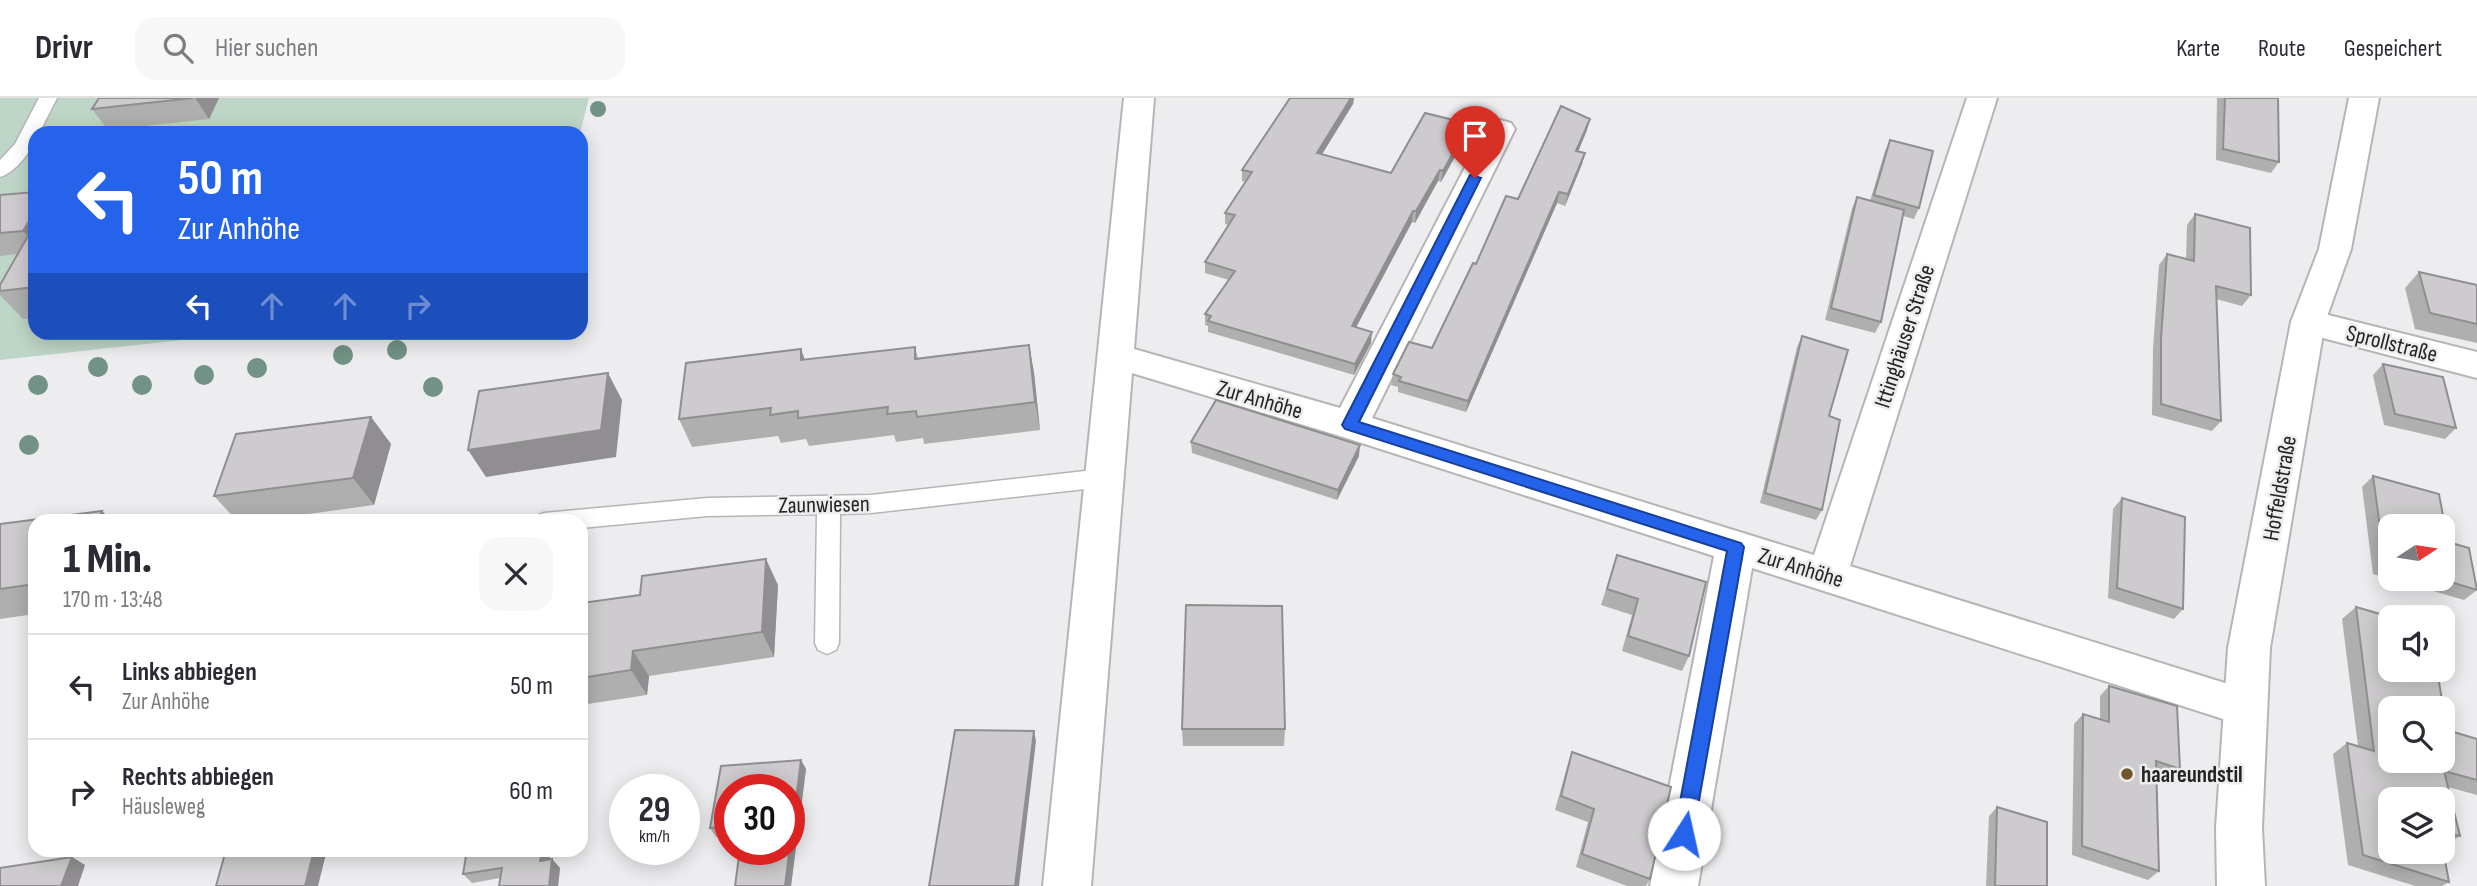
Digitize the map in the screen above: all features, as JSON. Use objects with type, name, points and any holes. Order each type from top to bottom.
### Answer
[{"type":"street","points":[[1067,886],[1139,98]]},
{"type":"street","name":"Ittinghäuser Straße","points":[[1827,575],[1982,98]]},
{"type":"street","name":"Hoffeldstraße","points":[[2241,886],[2239,828],[2249,648],[2308,322],[2335,248],[2364,98]]},
{"type":"street","points":[[1350,425],[1500,128]]},
{"type":"street","name":"Sprollstraße","points":[[2308,322],[2477,365]]},
{"type":"street","name":"Zur Anhöhe","points":[[1116,356],[1350,425],[2245,707]]},
{"type":"street","points":[[1674,886],[1736,547]]},
{"type":"lane","points":[[34,126],[48,98]]},
{"type":"lane","points":[[0,171],[23,147],[28,137]]},
{"type":"lane","name":"Zaunwiesen","points":[[588,518],[707,507],[871,504],[1104,478]]},
{"type":"lane","points":[[827,643],[829,505]]},
{"type":"green space","points":[[0,98],[589,98],[582,126],[28,126],[28,340],[182,340],[0,360]]},
{"type":"building","points":[[99,98],[193,98],[92,109]]},
{"type":"building","points":[[1290,98],[1351,98],[1317,153],[1391,173],[1425,113],[1469,124],[1443,171],[1440,170],[1416,211],[1413,211],[1352,326],[1372,332],[1355,364],[1208,321],[1211,316],[1205,314],[1235,271],[1205,262],[1235,215],[1225,213],[1252,172],[1242,170]]},
{"type":"building","points":[[2225,98],[2278,98],[2279,162],[2223,149]]},
{"type":"building","points":[[1561,106],[1590,119],[1576,151],[1585,153],[1568,194],[1559,192],[1468,401],[1399,381],[1401,377],[1393,374],[1409,342],[1432,348],[1473,263],[1476,264],[1506,196],[1518,199]]},
{"type":"building","points":[[1890,140],[1933,151],[1919,208],[1874,195]]},
{"type":"building","points":[[28,193],[28,223],[23,231],[0,233],[0,195]]},
{"type":"building","points":[[1857,197],[1904,210],[1881,322],[1831,308]]},
{"type":"building","points":[[2195,214],[2250,228],[2251,295],[2216,286],[2221,421],[2161,404],[2161,338],[2167,254],[2194,261]]},
{"type":"building","points":[[28,236],[28,288],[0,291],[0,285]]},
{"type":"building","points":[[2419,272],[2477,285],[2477,324],[2430,313]]},
{"type":"building","points":[[1802,336],[1848,350],[1829,416],[1840,420],[1822,510],[1765,493]]},
{"type":"building","points":[[1029,345],[1035,402],[917,417],[916,411],[887,414],[888,407],[798,418],[798,411],[770,415],[771,408],[679,419],[686,363],[801,349],[801,360],[915,347],[915,359]]},
{"type":"building","points":[[2383,364],[2443,377],[2456,428],[2395,414]]},
{"type":"building","points":[[608,373],[601,430],[468,450],[479,391]]},
{"type":"building","points":[[1216,400],[1360,445],[1338,490],[1191,442]]},
{"type":"building","points":[[371,417],[353,478],[214,496],[236,434]]},
{"type":"building","points":[[2373,476],[2439,494],[2443,514],[2378,514]]},
{"type":"building","points":[[2122,498],[2185,517],[2183,609],[2117,588]]},
{"type":"building","points":[[102,511],[101,514],[78,514]]},
{"type":"building","points":[[28,520],[28,585],[0,589],[0,524]]},
{"type":"building","points":[[2455,544],[2469,548],[2477,590],[2455,583]]},
{"type":"building","points":[[1617,555],[1706,582],[1689,656],[1628,636],[1638,599],[1607,589]]},
{"type":"building","points":[[766,559],[762,632],[633,651],[631,670],[588,677],[588,602],[640,595],[642,576]]},
{"type":"building","points":[[1186,605],[1282,606],[1285,729],[1182,729]]},
{"type":"building","points":[[2356,607],[2378,613],[2378,682],[2439,682],[2441,696],[2378,696],[2378,773],[2444,773],[2448,787],[2378,787],[2378,860],[2363,855],[2347,743],[2374,751]]},
{"type":"building","points":[[2109,686],[2177,706],[2180,769],[2156,761],[2159,871],[2082,846],[2083,714],[2109,722]]},
{"type":"building","points":[[955,730],[1034,731],[1015,886],[929,886]]},
{"type":"building","points":[[2455,732],[2477,739],[2477,780],[2451,773],[2455,773]]},
{"type":"building","points":[[1572,752],[1671,787],[1650,879],[1582,854],[1594,809],[1561,796]]},
{"type":"building","points":[[801,760],[799,774],[720,774],[721,766]]},
{"type":"building","points":[[714,805],[714,828],[710,828]]},
{"type":"building","points":[[1997,807],[2047,822],[2047,886],[1995,886]]},
{"type":"building","points":[[2455,816],[2460,836],[2455,835]]},
{"type":"building","points":[[72,857],[61,886],[0,886],[0,868]]},
{"type":"building","points":[[224,857],[312,857],[305,886],[216,886]]},
{"type":"building","points":[[466,857],[541,857],[540,861],[552,859],[549,886],[499,886],[502,868],[463,874]]},
{"type":"building","points":[[2392,864],[2446,864],[2449,882]]},
{"type":"building","points":[[738,865],[788,865],[785,886],[735,886]]},
{"type":"place","name":"haareundstil","points":[[2127,774]]},
{"type":"route","points":[[1475,178],[1350,425],[1736,547],[1684,834]]}]
